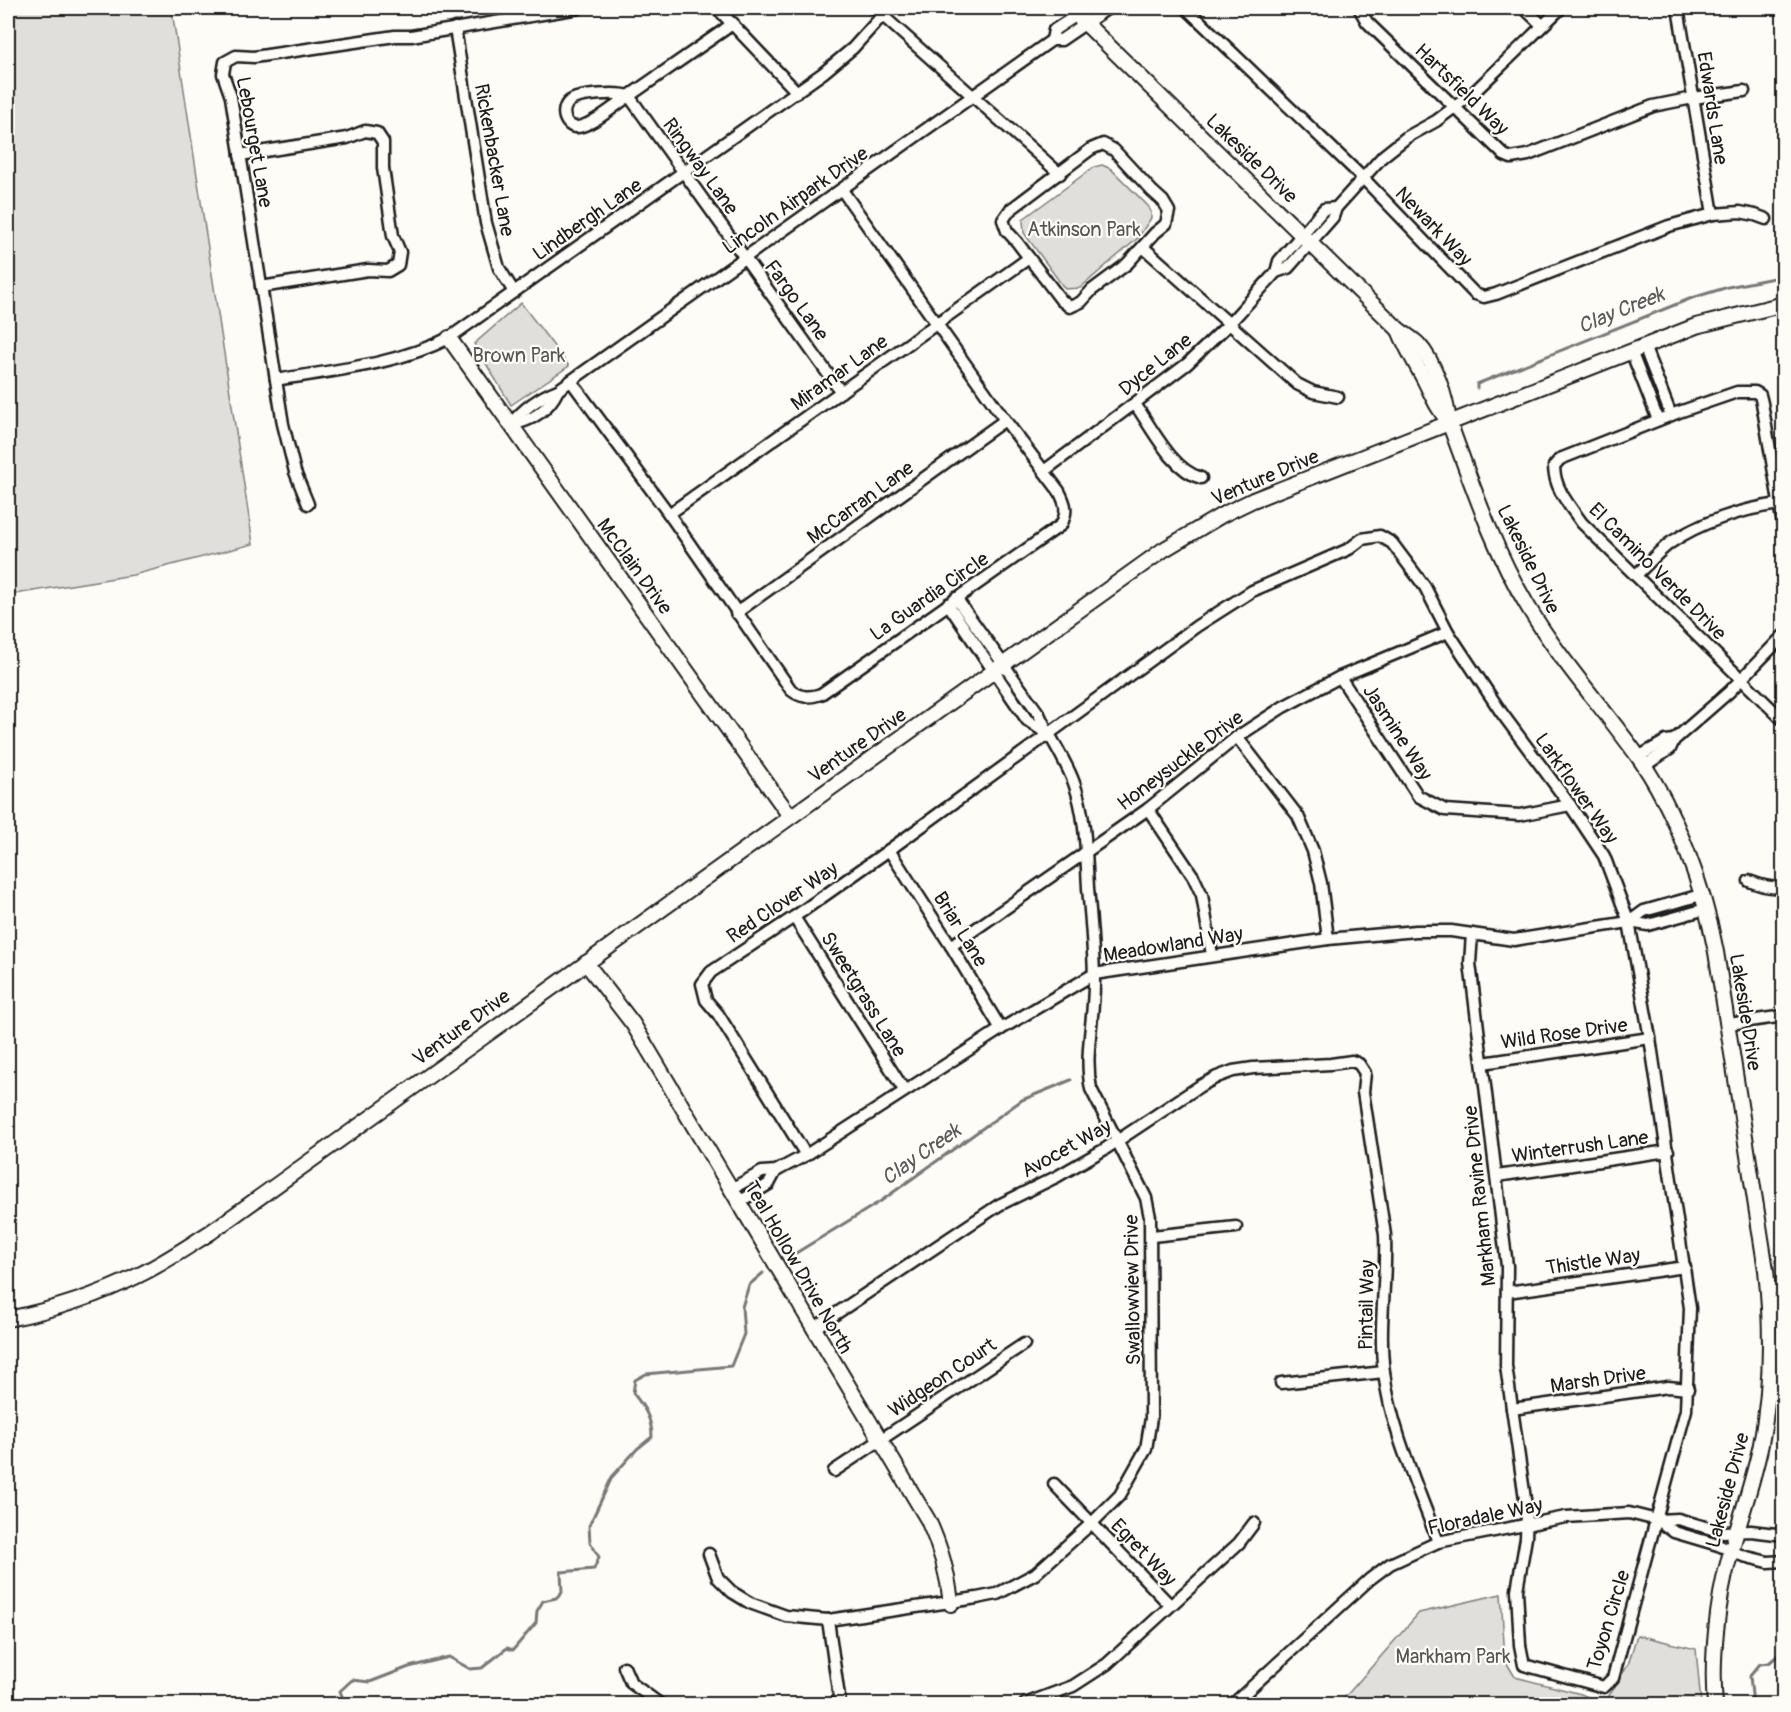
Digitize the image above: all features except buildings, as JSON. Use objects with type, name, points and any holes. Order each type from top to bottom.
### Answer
[{"type":"street","points":[[455,28],[579,8]]},
{"type":"street","points":[[717,8],[734,23],[797,92]]},
{"type":"street","name":"Lincoln Airpark Drive","points":[[510,425],[519,414],[545,395],[571,381],[1052,40],[1054,30],[1083,15],[1108,8]]},
{"type":"street","name":"Newark Way","points":[[1186,8],[1363,178],[1475,294],[1484,297],[1496,294],[1669,226],[1713,214]]},
{"type":"street","name":"Hartsfield Way","points":[[1359,8],[1367,21],[1454,107],[1504,155],[1511,158],[1519,158],[1641,110],[1693,98],[1744,92]]},
{"type":"street","points":[[1524,8],[1542,25]]},
{"type":"street","name":"Dyce Lane","points":[[1044,471],[1187,364],[1229,324],[1276,272],[1279,261],[1306,238],[1324,209],[1336,208],[1383,156],[1407,137],[1436,121],[1472,94],[1561,8]]},
{"type":"street","name":"Edwards Lane","points":[[1678,8],[1713,214]]},
{"type":"street","points":[[882,10],[1060,174]]},
{"type":"street","name":"Lindbergh Lane","points":[[276,380],[405,356],[448,338],[797,92],[853,48],[882,10]]},
{"type":"street","name":"Lakeside Drive","points":[[1083,15],[1399,330],[1419,344],[1446,400],[1449,422],[1498,549],[1526,603],[1551,643],[1641,762],[1676,828],[1706,909],[1715,945],[1729,1024],[1768,1289],[1770,1343],[1766,1410],[1757,1463],[1731,1551],[1722,1591],[1716,1634],[1715,1704]]},
{"type":"street","points":[[629,96],[612,93],[575,98],[568,101],[564,116],[568,125],[579,128],[629,96],[734,23]]},
{"type":"street","name":"Lebourget Lane","points":[[308,504],[288,449],[231,97],[223,74],[225,62],[236,56],[254,57],[455,28]]},
{"type":"street","name":"Rickenbacker Lane","points":[[455,28],[486,223],[499,268],[514,292]]},
{"type":"street","name":"Ringway Lane","points":[[629,96],[744,258]]},
{"type":"street","points":[[240,155],[347,138],[364,131],[377,133],[383,142],[383,168],[393,236],[400,252],[398,265],[388,271],[368,270],[261,287]]},
{"type":"street","points":[[1102,144],[1114,150],[1163,201],[1169,211],[1166,224],[1143,248],[1127,264],[1092,290],[1081,302],[1070,307],[1061,300],[1007,231],[1003,220],[1010,210],[1091,149],[1102,144]]},
{"type":"street","name":"La Guardia Circle","points":[[571,381],[669,514],[791,690],[800,696],[810,697],[821,694],[1061,525],[1065,518],[1065,502],[842,190]]},
{"type":"street","points":[[1713,214],[1740,212],[1766,219]]},
{"type":"street","points":[[1143,248],[1297,384],[1313,392],[1338,397]]},
{"type":"street","name":"Fargo Lane","points":[[744,258],[841,392]]},
{"type":"street","name":"Miramar Lane","points":[[669,514],[1029,258]]},
{"type":"street","name":"Venture Drive","points":[[8,1319],[60,1307],[140,1275],[218,1227],[1163,550],[1222,515],[1253,500],[1638,348],[1708,322],[1784,304]]},
{"type":"street","name":"McClain Drive","points":[[448,338],[790,816]]},
{"type":"street","points":[[1638,348],[1671,415]]},
{"type":"street","points":[[1638,348],[1658,420]]},
{"type":"street","name":"El Camino Verde Drive","points":[[1779,504],[1760,396],[1755,392],[1737,392],[1671,415],[1560,459],[1554,466],[1554,474],[1561,492],[1582,523],[1784,721]]},
{"type":"street","points":[[1135,404],[1177,464],[1186,472],[1201,478]]},
{"type":"street","name":"McCarran Lane","points":[[736,613],[1005,420]]},
{"type":"street","points":[[1636,575],[1669,544],[1685,534],[1744,511],[1779,504],[1784,531]]},
{"type":"street","name":"Larkflower Way","points":[[1048,734],[1197,626],[1252,591],[1349,549],[1362,539],[1380,536],[1392,543],[1425,587],[1448,632],[1501,712],[1570,805],[1604,856],[1629,922],[1668,1151],[1690,1308],[1686,1410],[1657,1520]]},
{"type":"street","name":"Swallowview Drive","points":[[709,1554],[718,1578],[732,1592],[750,1603],[786,1616],[828,1620],[951,1604],[997,1593],[1035,1574],[1092,1523],[1120,1495],[1146,1449],[1151,1418],[1152,1236],[1146,1198],[1131,1164],[1117,1142],[1091,1089],[1089,1079],[1088,1052],[1094,974],[1081,809],[1068,766],[1048,734],[1027,720],[998,668],[952,601]]},
{"type":"street","name":"Honeysuckle Drive","points":[[951,946],[1148,809],[1237,737],[1283,707],[1340,677],[1448,632]]},
{"type":"street","points":[[1641,762],[1670,749],[1674,740],[1741,680],[1784,635]]},
{"type":"street","name":"Jasmine Way","points":[[1340,677],[1418,796],[1445,810],[1520,815],[1570,805]]},
{"type":"street","name":"Red Clover Way","points":[[806,1155],[718,1014],[706,1000],[702,984],[711,972],[889,850],[1048,734]]},
{"type":"street","points":[[1237,737],[1298,816],[1316,862],[1328,939]]},
{"type":"street","points":[[1148,809],[1193,876],[1202,896],[1212,955]]},
{"type":"street","name":"Briar Lane","points":[[889,850],[951,946],[1000,1029]]},
{"type":"street","points":[[1749,881],[1764,886],[1784,887]]},
{"type":"street","name":"Meadowland Way","points":[[1629,922],[1644,912],[1701,895]]},
{"type":"street","name":"Meadowland Way","points":[[731,1190],[762,1172],[776,1172],[806,1155],[1000,1029],[1094,974],[1328,939],[1416,931],[1451,931],[1514,940],[1629,922],[1648,925],[1706,909]]},
{"type":"street","name":"Sweetgrass Lane","points":[[794,917],[904,1090]]},
{"type":"street","name":"Markham Ravine Drive","points":[[1472,934],[1470,963],[1507,1266],[1505,1350],[1527,1525]]},
{"type":"street","name":"Teal Hollow Drive North","points":[[586,963],[633,1024],[928,1520],[940,1545],[946,1565],[951,1604]]},
{"type":"street","points":[[1729,1024],[1784,1016]]},
{"type":"street","name":"Wild Rose Drive","points":[[1483,1063],[1650,1038]]},
{"type":"street","name":"Avocet Way","points":[[813,1329],[999,1205],[1058,1176],[1117,1142],[1200,1086],[1233,1071],[1352,1061],[1359,1064]]},
{"type":"street","name":"Pintail Way","points":[[1359,1064],[1365,1073],[1363,1092],[1385,1235],[1382,1339],[1384,1372],[1391,1412],[1438,1542]]},
{"type":"street","name":"Winterrush Lane","points":[[1497,1176],[1668,1151]]},
{"type":"street","name":"Meadowland Way","points":[[739,1202],[769,1184],[776,1172]]},
{"type":"street","points":[[1152,1236],[1236,1227]]},
{"type":"street","name":"Thistle Way","points":[[1506,1292],[1685,1267]]},
{"type":"street","points":[[1768,1289],[1784,1287]]},
{"type":"street","name":"Widgeon Court","points":[[834,1471],[1024,1344]]},
{"type":"street","points":[[1281,1383],[1384,1372]]},
{"type":"street","name":"Marsh Drive","points":[[1512,1409],[1668,1387],[1688,1389]]},
{"type":"street","name":"Egret Way","points":[[1054,1484],[1170,1605]]},
{"type":"street","name":"Floradale Way","points":[[1233,1704],[1370,1579],[1390,1564],[1438,1542],[1566,1517],[1599,1514],[1629,1514],[1657,1520],[1678,1519],[1722,1532],[1751,1531],[1784,1535]]},
{"type":"street","name":"Floradale Way","points":[[1657,1520],[1674,1532],[1743,1556],[1768,1562],[1784,1561]]},
{"type":"street","name":"Toyon Circle","points":[[1527,1525],[1516,1590],[1519,1636],[1524,1665],[1604,1687],[1613,1678],[1657,1520]]},
{"type":"street","points":[[1025,1704],[1053,1695],[1090,1676],[1107,1664],[1239,1544],[1254,1523]]},
{"type":"street","points":[[828,1620],[840,1704]]},
{"type":"street","points":[[624,1667],[631,1683],[660,1704]]},
{"type":"green space","points":[[8,8],[194,8],[172,11],[253,544],[133,575],[8,595]]},
{"type":"green space","name":"Atkinson Park","points":[[1102,165],[1111,169],[1148,206],[1151,218],[1138,238],[1080,288],[1065,289],[1024,233],[1023,219],[1094,167]]},
{"type":"green space","name":"Brown Park","points":[[521,303],[569,366],[511,405],[474,344]]},
{"type":"green space","name":"Markham Park","points":[[1501,1594],[1505,1660],[1515,1677],[1581,1694],[1604,1704],[1339,1704],[1419,1613]]},
{"type":"green space","points":[[1637,1635],[1696,1649],[1701,1704],[1604,1704],[1628,1665]]},
{"type":"waterway","name":"Clay Creek","points":[[1477,388],[1477,384],[1692,298],[1728,287],[1784,276]]},
{"type":"waterway","name":"Clay Creek","points":[[791,1256],[881,1201],[1022,1100],[1071,1080]]},
{"type":"waterway","name":"Clay Creek","points":[[345,1704],[340,1691],[352,1680],[370,1682],[409,1667],[449,1657],[470,1669],[482,1668],[507,1648],[513,1650],[536,1623],[537,1611],[543,1601],[556,1598],[562,1592],[561,1572],[594,1569],[599,1557],[590,1542],[589,1526],[612,1477],[637,1449],[652,1437],[647,1414],[633,1393],[635,1380],[646,1374],[731,1366],[744,1334],[742,1307],[749,1285],[763,1273]]},
{"type":"waterway","points":[[1753,1704],[1750,1676],[1760,1664],[1769,1663],[1784,1650]]}]
